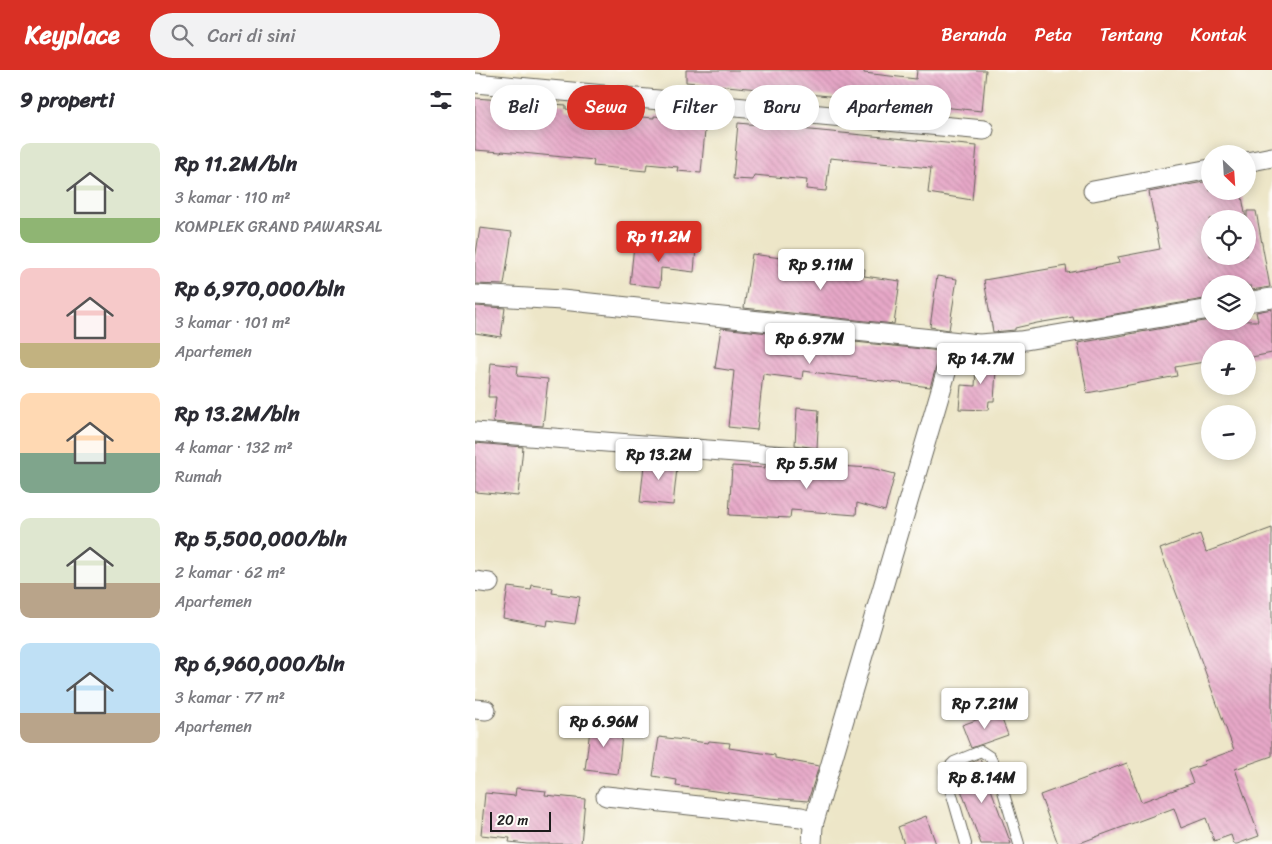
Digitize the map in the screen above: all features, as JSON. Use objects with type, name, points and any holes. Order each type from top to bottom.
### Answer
[{"type":"street","points":[[475,83],[984,130]]},
{"type":"street","points":[[1256,160],[1272,157]]},
{"type":"street","points":[[1093,191],[1201,171]]},
{"type":"street","points":[[475,295],[562,300],[979,344],[1020,341],[1201,311]]},
{"type":"street","points":[[1256,301],[1272,298]]},
{"type":"street","points":[[812,844],[813,825],[955,342]]},
{"type":"street","points":[[475,432],[813,458]]},
{"type":"street","points":[[606,796],[801,817],[808,819],[813,825]]},
{"type":"lane","points":[[966,844],[945,771],[954,762],[981,752],[990,757],[997,770],[1019,844]]},
{"type":"building","points":[[686,70],[864,70],[864,73],[916,79],[917,70],[986,70],[982,111],[951,108],[951,85],[829,85],[829,96],[819,95],[819,85],[745,85],[745,88],[735,87],[735,85],[686,82]]},
{"type":"building","points":[[475,98],[490,99],[490,130],[557,130],[557,104],[566,105],[567,130],[645,130],[645,117],[654,118],[654,116],[655,130],[705,130],[701,173],[677,171],[678,167],[647,164],[646,171],[593,166],[594,160],[475,150]]},
{"type":"building","points":[[738,123],[745,124],[745,130],[811,130],[977,146],[972,200],[928,193],[931,168],[830,158],[826,191],[806,189],[807,180],[754,175],[753,180],[733,179]]},
{"type":"building","points":[[1201,182],[1201,200],[1243,200],[1244,210],[1201,210],[1201,265],[1256,265],[1256,211],[1270,287],[1256,289],[1256,275],[1201,275],[1201,300],[1074,321],[1073,317],[1037,323],[1015,328],[1015,330],[993,332],[984,280],[1066,266],[1067,273],[1119,263],[1118,257],[1160,249],[1149,192]]},
{"type":"building","points":[[480,228],[512,232],[504,285],[475,284],[475,259]]},
{"type":"building","points":[[634,245],[674,249],[674,246],[696,248],[694,272],[661,268],[660,287],[630,284]]},
{"type":"building","points":[[752,254],[781,258],[780,267],[811,272],[812,260],[865,269],[864,276],[900,281],[894,324],[744,308]]},
{"type":"building","points":[[937,276],[957,279],[949,330],[930,327]]},
{"type":"building","points":[[475,306],[505,308],[501,337],[475,333]]},
{"type":"building","points":[[1272,309],[1272,353],[1256,356],[1256,340],[1201,340],[1201,363],[1175,367],[1177,376],[1087,393],[1078,343],[1201,322],[1201,330],[1256,330],[1256,321],[1258,321],[1256,312]]},
{"type":"building","points":[[721,328],[941,351],[930,387],[803,371],[802,379],[763,374],[757,430],[728,427],[734,371],[715,368]]},
{"type":"building","points":[[977,355],[997,355],[994,401],[989,401],[988,410],[959,409],[961,385],[975,386]]},
{"type":"building","points":[[491,363],[518,366],[517,376],[548,379],[543,426],[493,422],[496,397],[488,397]]},
{"type":"building","points":[[797,408],[819,410],[817,448],[795,445]]},
{"type":"building","points":[[475,443],[523,447],[518,496],[475,492]]},
{"type":"building","points":[[645,456],[678,459],[673,505],[640,502]]},
{"type":"building","points":[[821,465],[871,468],[895,474],[885,511],[857,503],[856,515],[791,510],[790,518],[729,515],[732,466],[811,469]]},
{"type":"building","points":[[1272,528],[1272,756],[1235,769],[1259,836],[1237,844],[1234,844],[1231,835],[1214,841],[1206,818],[1181,828],[1174,808],[1077,844],[1058,844],[1040,795],[1127,763],[1141,802],[1193,783],[1188,770],[1205,764],[1204,761],[1234,750],[1160,549],[1200,534],[1206,552]]},
{"type":"building","points":[[532,585],[553,588],[552,593],[580,597],[575,624],[548,620],[547,626],[503,618],[508,587],[531,590]]},
{"type":"building","points":[[999,712],[1008,735],[971,748],[962,725]]},
{"type":"building","points":[[591,721],[623,725],[618,774],[585,770]]},
{"type":"building","points":[[659,737],[708,743],[709,741],[730,743],[729,748],[775,755],[775,758],[819,766],[808,801],[676,786],[677,780],[653,776]]},
{"type":"building","points":[[980,759],[1011,844],[981,844],[954,771]]},
{"type":"building","points":[[516,788],[546,791],[545,795],[585,799],[581,844],[527,844],[509,842],[510,838],[481,835],[485,793],[515,796]]},
{"type":"building","points":[[926,816],[936,844],[904,844],[898,827]]}]
